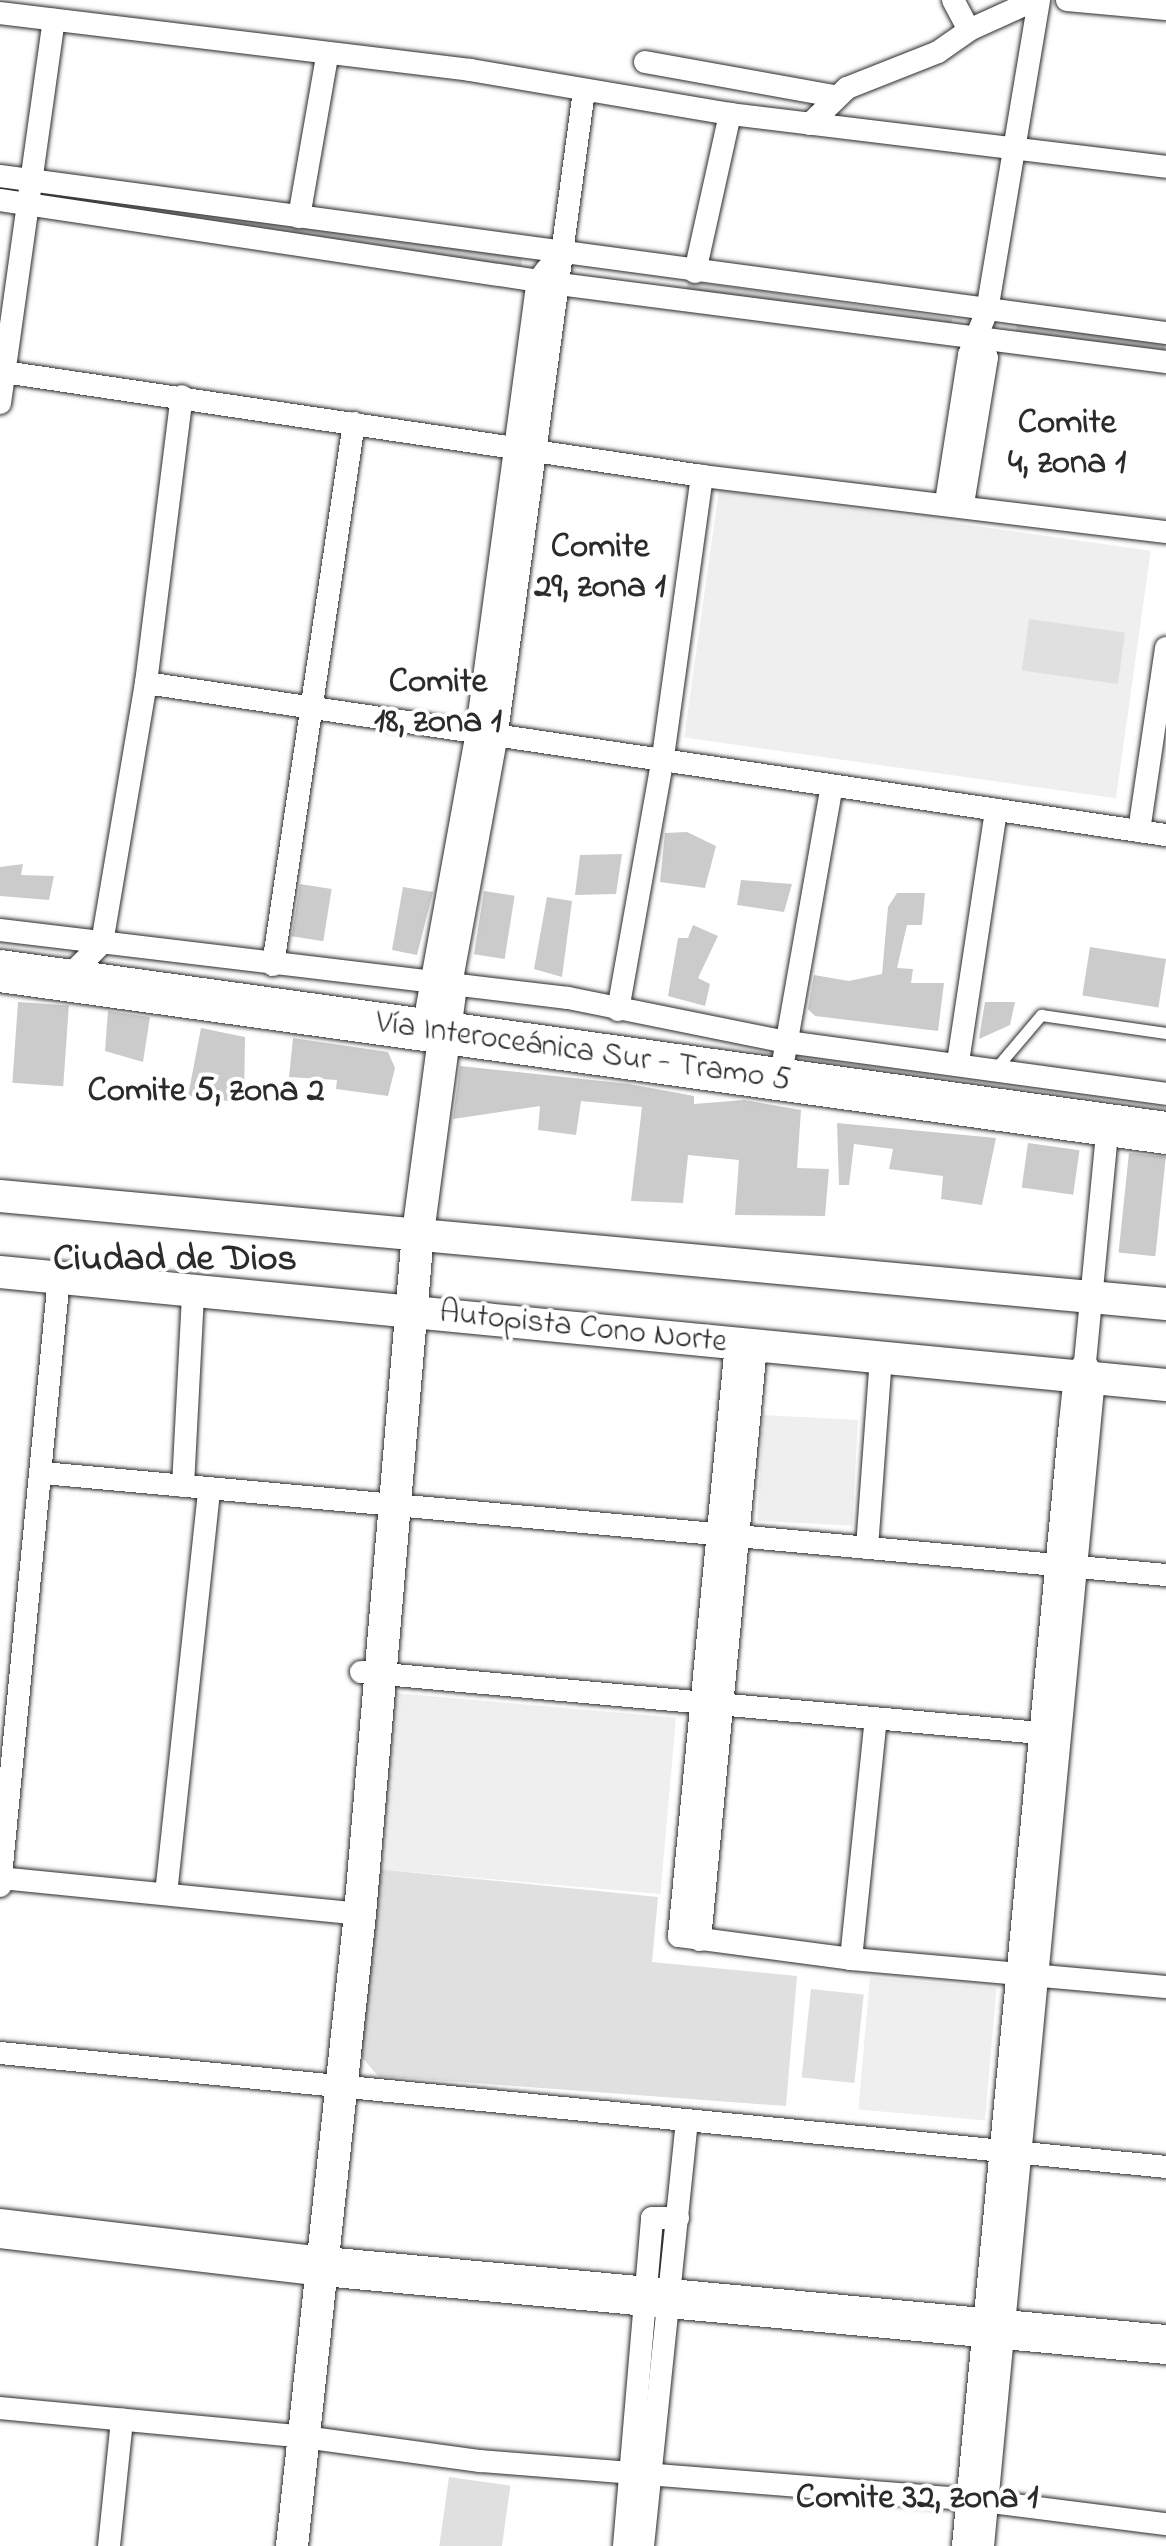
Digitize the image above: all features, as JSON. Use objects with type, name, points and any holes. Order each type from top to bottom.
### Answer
[{"type":"highway","name":"Vía Interoceánica Sur - Tramo 5","points":[[0,971],[432,1030],[784,1062],[1166,1133]]},
{"type":"main road","points":[[273,2546],[294,2436],[333,2089],[405,1311],[408,1232],[432,1030],[442,984]]},
{"type":"main road","points":[[0,1196],[1166,1304]]},
{"type":"main road","name":"Autopista Cono Norte","points":[[0,1272],[881,1358],[1085,1372],[1166,1385]]},
{"type":"main road","points":[[292,2546],[294,2436]]},
{"type":"street","points":[[953,0],[970,30]]},
{"type":"street","points":[[810,124],[834,96],[938,52],[970,30],[1037,0]]},
{"type":"street","points":[[954,503],[969,355],[980,339],[987,312],[1037,0]]},
{"type":"street","points":[[1066,0],[1166,9]]},
{"type":"street","points":[[0,13],[1015,152],[1166,167]]},
{"type":"street","points":[[0,403],[26,206],[36,181],[54,20]]},
{"type":"street","points":[[299,218],[327,56]]},
{"type":"street","points":[[645,62],[834,96]]},
{"type":"street","points":[[442,984],[486,738],[549,283],[558,254],[584,90]]},
{"type":"street","points":[[696,272],[730,114]]},
{"type":"street","points":[[0,176],[987,312],[1166,333]]},
{"type":"street","points":[[0,200],[549,283],[1166,362]]},
{"type":"street","points":[[4,372],[526,445],[702,476],[954,503],[1166,532]]},
{"type":"street","points":[[0,992],[28,990],[57,979],[102,943],[146,683],[182,396]]},
{"type":"street","points":[[273,964],[354,422]]},
{"type":"street","points":[[618,1010],[662,764],[702,476]]},
{"type":"street","points":[[1139,831],[1166,648]]},
{"type":"street","points":[[146,683],[311,713],[1166,835]]},
{"type":"street","points":[[784,1062],[831,790]]},
{"type":"street","points":[[958,1062],[996,810]]},
{"type":"street","points":[[0,930],[442,984],[618,1010],[784,1062],[958,1062],[1166,1094]]},
{"type":"street","points":[[963,2546],[976,2500],[996,2327],[1108,1124]]},
{"type":"street","points":[[0,1886],[59,1278]]},
{"type":"street","points":[[184,1486],[193,1292]]},
{"type":"street","points":[[746,1345],[710,1705],[700,1940],[851,1960],[1166,1987]]},
{"type":"street","points":[[866,1548],[881,1358]]},
{"type":"street","points":[[42,1473],[1166,1576]]},
{"type":"street","points":[[166,1894],[209,1490]]},
{"type":"street","points":[[370,1673],[1051,1734]]},
{"type":"street","points":[[851,1960],[876,1719]]},
{"type":"street","points":[[0,1878],[349,1912]]},
{"type":"street","points":[[0,2053],[333,2089],[1166,2167]]},
{"type":"street","points":[[643,2546],[641,2476],[655,2295],[678,2218],[687,2120]]},
{"type":"street","points":[[0,2220],[313,2265]]},
{"type":"street","points":[[0,2237],[996,2327],[1166,2336]]},
{"type":"street","points":[[996,2327],[1166,2353]]},
{"type":"street","points":[[0,2408],[294,2436],[641,2476],[976,2500],[1158,2531]]},
{"type":"street","points":[[109,2546],[122,2420]]},
{"type":"street","points":[[624,2546],[641,2476]]},
{"type":"street","points":[[976,2500],[983,2546]]},
{"type":"lane","points":[[996,1068],[1041,1014],[1166,1033]]},
{"type":"shaded area","points":[[61,194],[522,258],[521,267],[60,201]]},
{"type":"shaded area","points":[[688,281],[952,318],[951,326],[687,289]]},
{"type":"shaded area","points":[[1017,324],[1166,342],[1165,350],[1016,332]]},
{"type":"shaded area","points":[[719,490],[1151,551],[1116,798],[684,738]]},
{"type":"shaded area","points":[[1029,619],[1125,632],[1118,684],[1022,670]]},
{"type":"shaded area","points":[[763,1415],[858,1420],[852,1526],[757,1521]]},
{"type":"shaded area","points":[[394,1693],[676,1718],[660,1894],[379,1869]]},
{"type":"shaded area","points":[[376,1869],[658,1897],[652,1962],[797,1976],[786,2106],[378,2076],[355,2049]]},
{"type":"shaded area","points":[[870,1977],[997,1988],[985,2121],[858,2109]]},
{"type":"shaded area","points":[[811,1989],[864,1995],[854,2083],[802,2078]]},
{"type":"shaded area","points":[[449,2477],[510,2486],[502,2546],[439,2546]]},
{"type":"building","points":[[687,832],[716,846],[705,888],[660,882],[665,833]]},
{"type":"building","points":[[622,854],[616,894],[575,895],[580,855]]},
{"type":"building","points":[[23,864],[21,875],[54,876],[49,900],[0,896],[0,867]]},
{"type":"building","points":[[741,880],[792,884],[784,912],[737,905]]},
{"type":"building","points":[[300,884],[332,889],[323,941],[292,936]]},
{"type":"building","points":[[403,887],[433,892],[417,955],[392,950]]},
{"type":"building","points":[[484,891],[515,896],[505,959],[474,954]]},
{"type":"building","points":[[897,893],[925,893],[922,925],[907,925],[897,968],[913,969],[911,983],[944,983],[938,1031],[815,1016],[808,1009],[814,975],[849,981],[882,974],[888,907]]},
{"type":"building","points":[[547,897],[572,901],[562,977],[534,969]]},
{"type":"building","points":[[693,925],[718,936],[698,978],[710,984],[705,1006],[668,996],[678,938],[688,938]]},
{"type":"building","points":[[1090,947],[1166,959],[1158,1007],[1082,995]]},
{"type":"building","points":[[18,1002],[69,1006],[63,1086],[12,1083]]},
{"type":"building","points":[[985,1002],[1015,1002],[1010,1025],[979,1039]]},
{"type":"building","points":[[108,1011],[150,1017],[143,1062],[105,1051]]},
{"type":"building","points":[[201,1028],[245,1037],[244,1103],[188,1096]]},
{"type":"building","points":[[293,1038],[388,1052],[395,1068],[388,1096],[336,1089],[337,1080],[289,1077]]},
{"type":"building","points":[[460,1066],[629,1084],[694,1096],[694,1104],[744,1100],[801,1110],[797,1168],[829,1169],[825,1216],[735,1215],[739,1160],[688,1155],[683,1203],[631,1201],[642,1107],[581,1101],[576,1135],[538,1130],[540,1106],[453,1119]]},
{"type":"building","points":[[837,1123],[996,1138],[982,1205],[941,1199],[943,1176],[889,1169],[893,1149],[854,1144],[849,1185],[839,1185]]},
{"type":"building","points":[[1028,1143],[1079,1150],[1073,1195],[1022,1188]]},
{"type":"building","points":[[1129,1153],[1166,1157],[1155,1256],[1119,1252]]},
{"type":"district","name":"Comite 4, zona 1","points":[[1067,444]]},
{"type":"district","name":"Comite 29, zona 1","points":[[600,568]]},
{"type":"district","name":"Comite 18, zona 1","points":[[438,703]]},
{"type":"district","name":"Comite 5, zona 2","points":[[206,1092]]},
{"type":"district","name":"Ciudad de Dios","points":[[175,1261]]},
{"type":"district","name":"Comite 32, zona 1","points":[[917,2499]]}]
